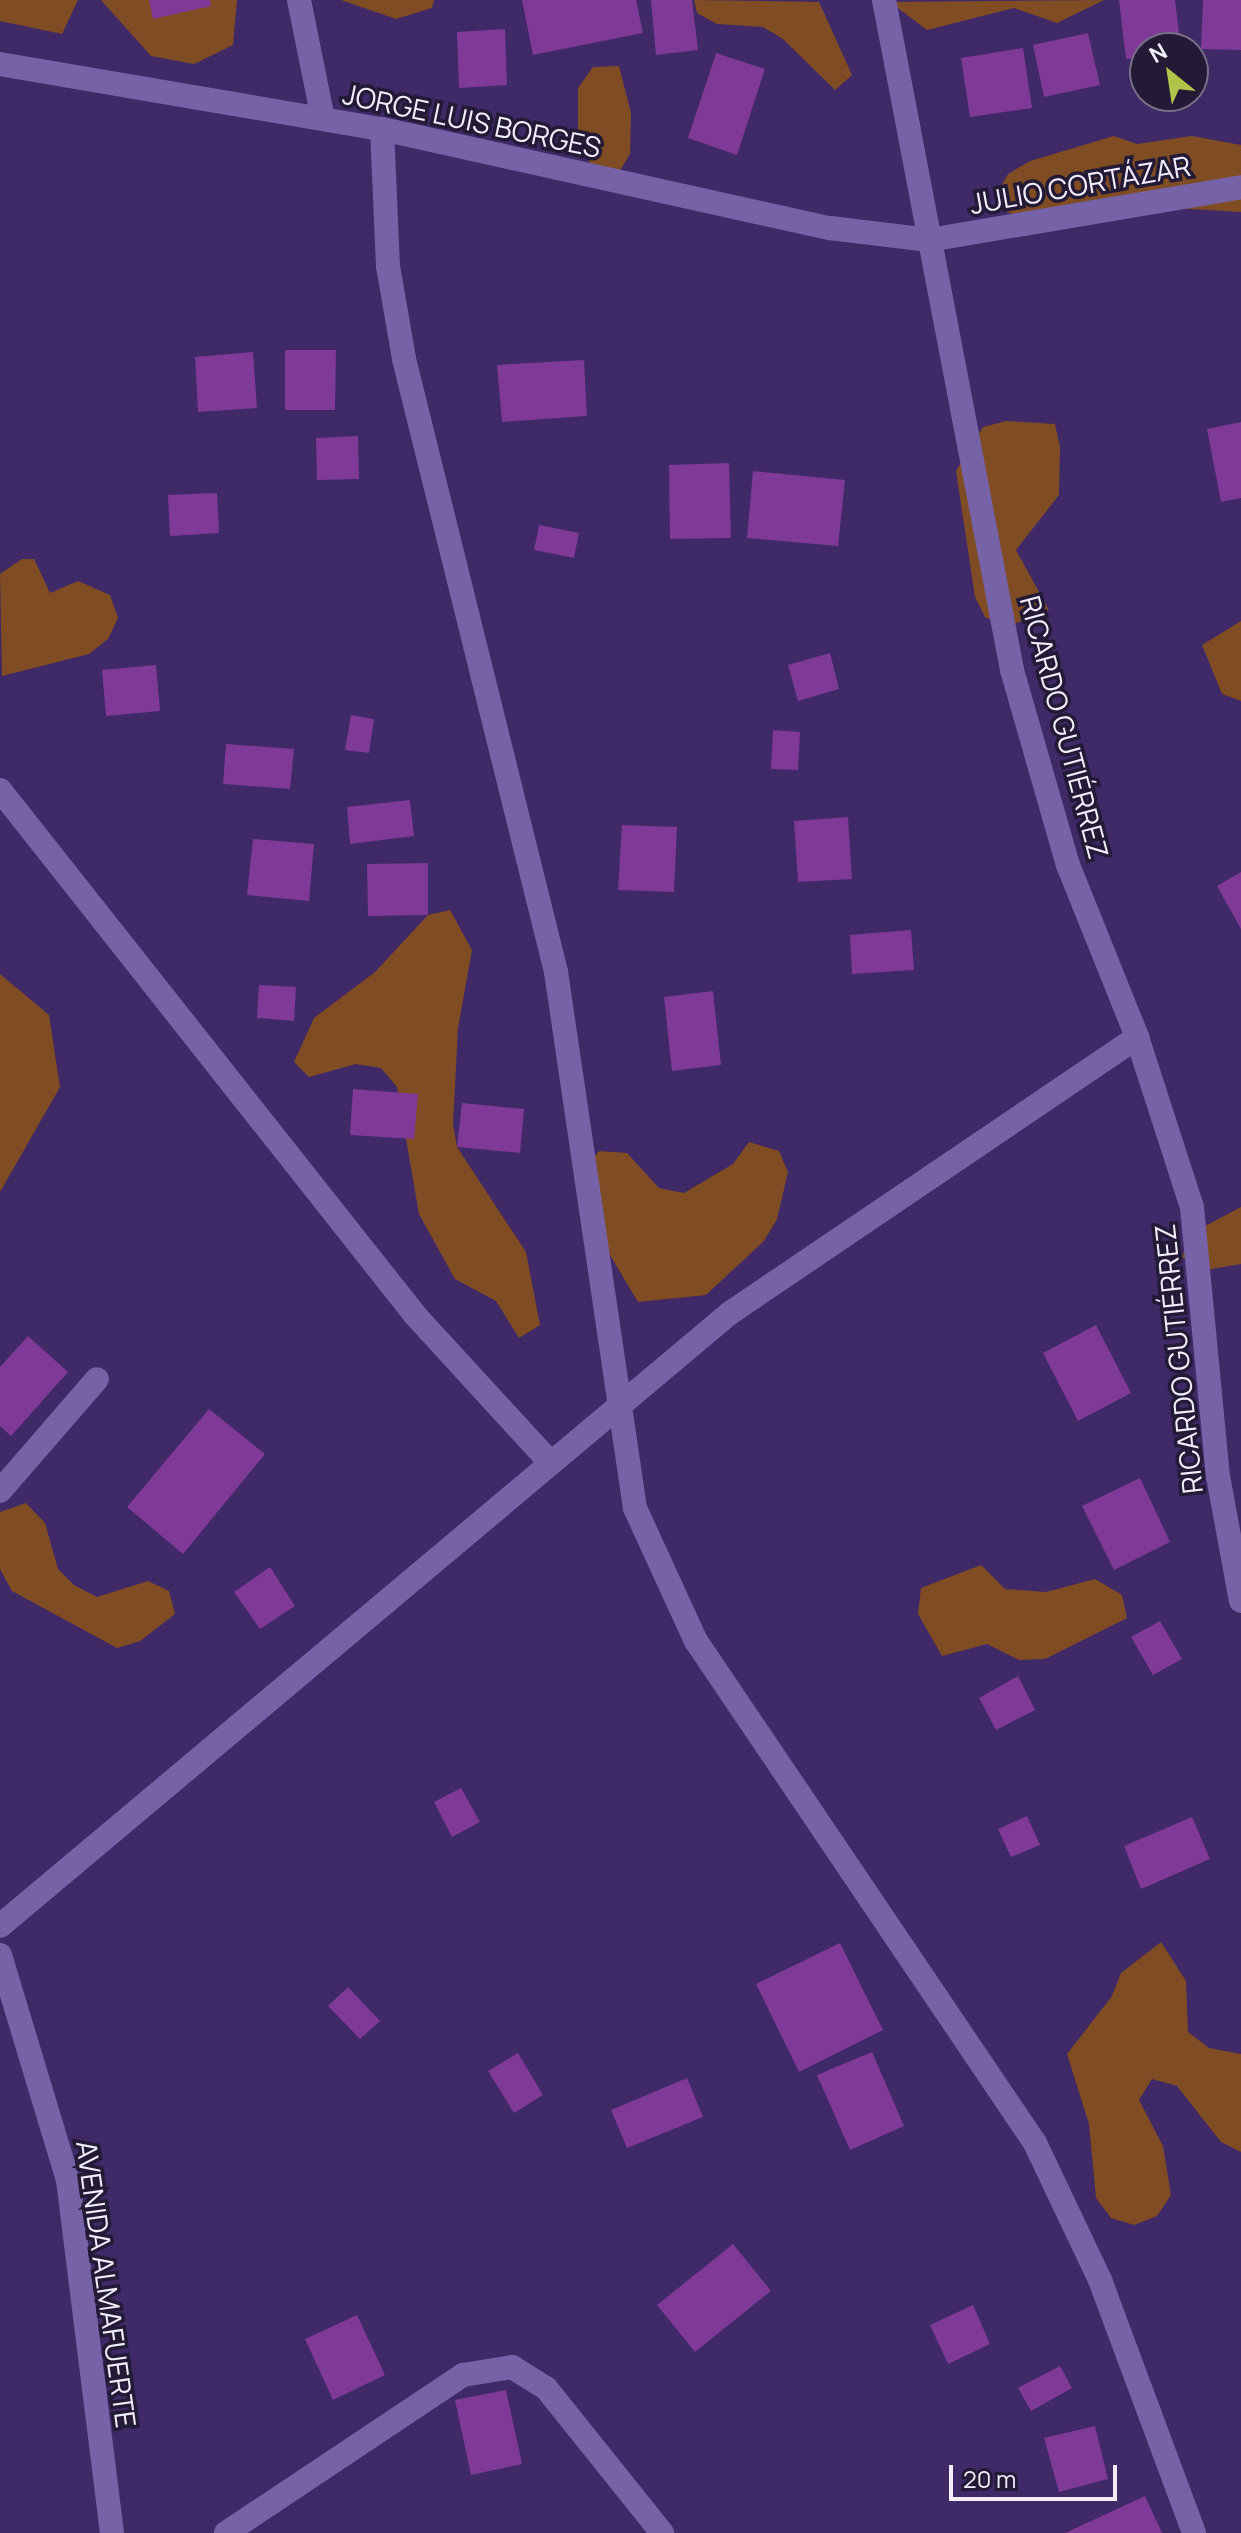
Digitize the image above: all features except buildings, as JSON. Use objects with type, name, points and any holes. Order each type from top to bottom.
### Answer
[{"type":"street","points":[[299,0],[323,119]]},
{"type":"street","name":"RICARDO GUTIÉRREZ","points":[[884,0],[1012,670],[1068,865],[1137,1037],[1192,1207],[1218,1476],[1241,1601]]},
{"type":"street","name":"JORGE LUIS BORGES","points":[[0,64],[382,129],[830,228],[929,240]]},
{"type":"street","points":[[382,129],[388,266],[404,359],[556,972],[624,1400],[635,1508],[670,1597],[1035,2143],[1100,2280],[1194,2533]]},
{"type":"street","name":"JULIO CORTÁZAR","points":[[929,240],[1241,187]]},
{"type":"street","points":[[0,790],[415,1315],[549,1461]]},
{"type":"street","points":[[0,1926],[549,1461],[730,1313],[1137,1037]]},
{"type":"street","points":[[0,1491],[97,1379]]},
{"type":"street","name":"AVENIDA ALMAFUERTE","points":[[0,1955],[68,2180],[112,2533]]},
{"type":"street","points":[[226,2533],[463,2375],[512,2367],[546,2388],[662,2533]]},
{"type":"shaded area","points":[[0,0],[78,0],[62,34],[0,21]]},
{"type":"shaded area","points":[[101,0],[237,0],[233,45],[194,64],[151,56]]},
{"type":"shaded area","points":[[341,0],[434,0],[432,8],[396,19]]},
{"type":"shaded area","points":[[694,0],[819,2],[852,75],[835,90],[783,39],[763,27],[717,24],[697,13]]},
{"type":"shaded area","points":[[1104,0],[1057,23],[1014,8],[927,30],[890,2]]},
{"type":"shaded area","points":[[619,66],[631,113],[630,154],[619,172],[596,178],[578,136],[578,88],[593,67]]},
{"type":"shaded area","points":[[1114,136],[1137,144],[1192,136],[1241,145],[1241,212],[1174,208],[1033,224],[1007,212],[996,195],[1008,174],[1030,161]]},
{"type":"shaded area","points":[[1006,421],[1055,424],[1060,447],[1059,495],[1016,550],[1049,610],[1007,627],[985,617],[975,597],[956,471],[983,427]]},
{"type":"shaded area","points":[[22,559],[34,559],[50,593],[78,581],[110,595],[118,618],[108,639],[89,654],[2,676],[0,574]]},
{"type":"shaded area","points":[[1241,621],[1241,701],[1222,694],[1202,645]]},
{"type":"shaded area","points":[[450,910],[472,950],[458,1028],[453,1124],[457,1147],[526,1252],[540,1325],[519,1338],[496,1301],[455,1279],[419,1214],[397,1087],[381,1068],[356,1064],[309,1077],[294,1062],[314,1018],[375,972],[428,915]]},
{"type":"shaded area","points":[[0,974],[49,1015],[60,1087],[0,1192]]},
{"type":"shaded area","points":[[749,1142],[779,1151],[788,1172],[777,1219],[764,1241],[706,1295],[638,1302],[601,1240],[584,1169],[599,1151],[627,1153],[659,1188],[684,1193],[733,1164]]},
{"type":"shaded area","points":[[1241,1207],[1241,1264],[1206,1270],[1182,1257],[1190,1234]]},
{"type":"shaded area","points":[[26,1503],[45,1523],[58,1569],[74,1585],[97,1597],[148,1581],[169,1591],[175,1614],[140,1641],[117,1648],[12,1591],[0,1569],[0,1512]]},
{"type":"shaded area","points":[[981,1565],[1005,1589],[1046,1592],[1095,1579],[1122,1595],[1127,1618],[1045,1659],[1019,1660],[987,1644],[942,1656],[918,1614],[921,1588]]},
{"type":"shaded area","points":[[1161,1942],[1186,1981],[1188,2032],[1209,2048],[1241,2054],[1241,2152],[1221,2142],[1177,2086],[1152,2079],[1139,2100],[1163,2146],[1171,2195],[1157,2216],[1134,2225],[1111,2218],[1096,2198],[1089,2124],[1067,2054],[1112,1996],[1121,1973]]}]
